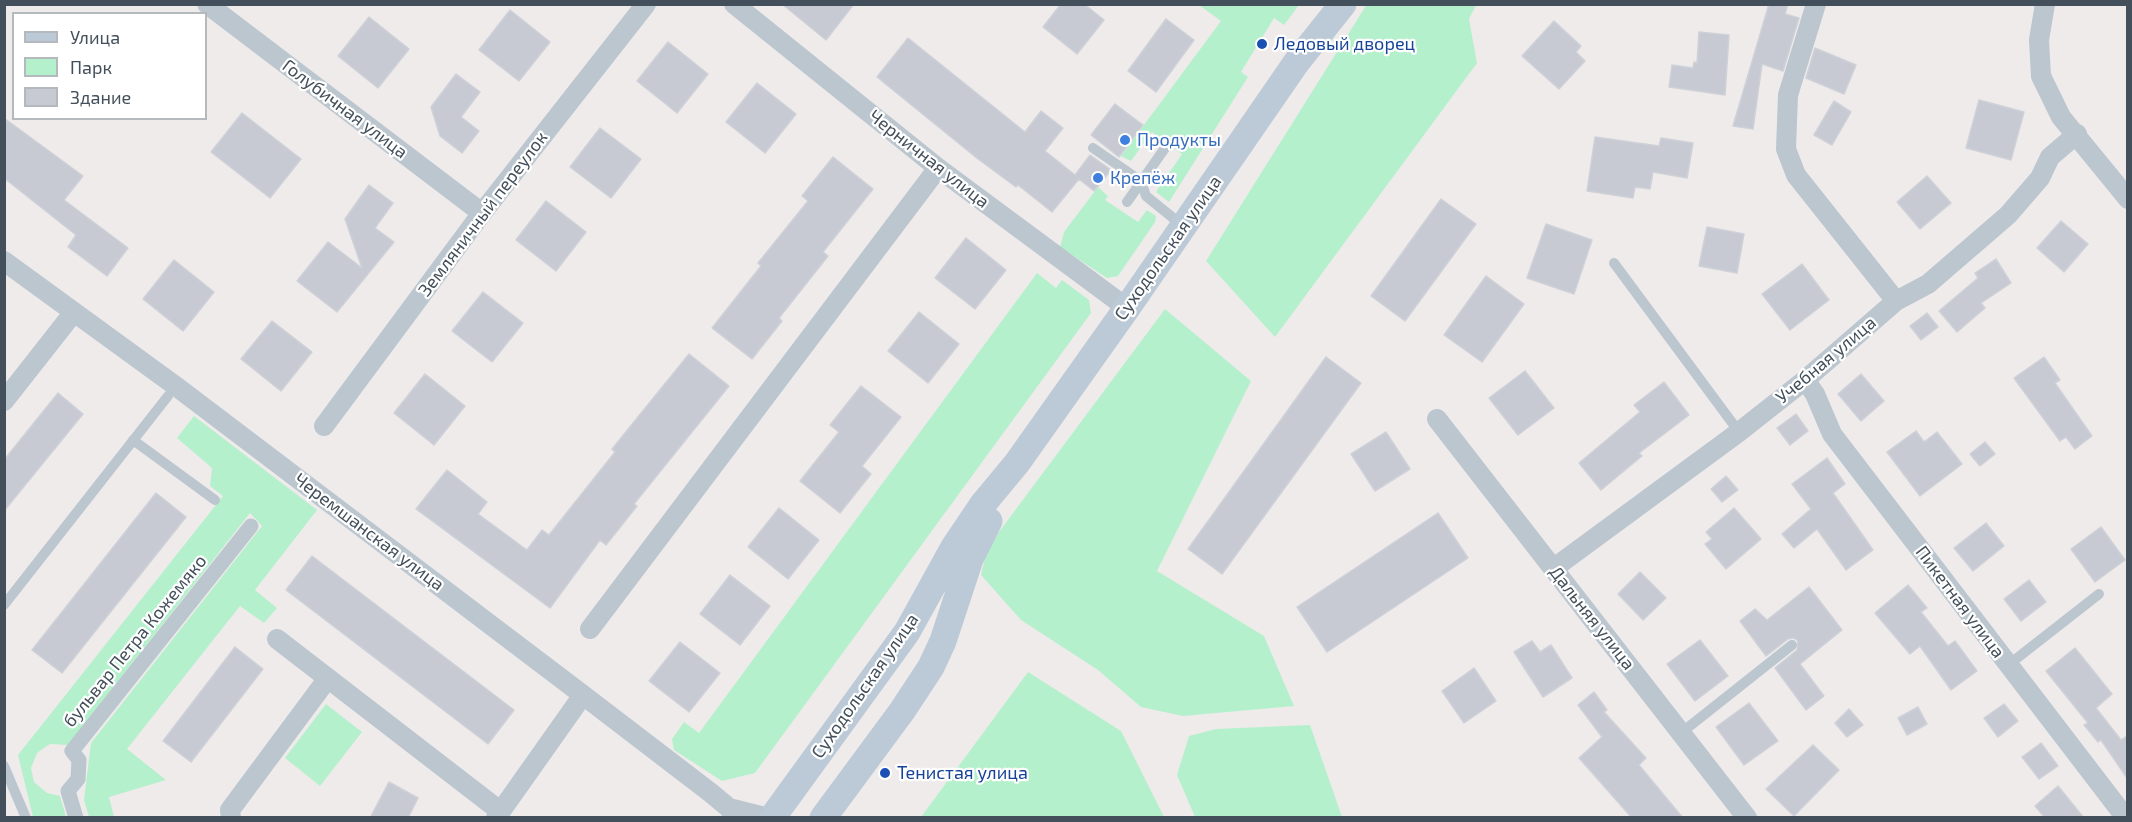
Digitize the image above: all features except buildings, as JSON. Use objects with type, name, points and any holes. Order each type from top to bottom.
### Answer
[{"type":"main road","name":"Суходольская улица","points":[[771,818],[907,632],[954,547],[983,504],[1017,463],[1296,63],[1343,4]]},
{"type":"main road","name":"Суходольская улица","points":[[823,818],[902,711],[931,667],[951,619],[970,559],[1003,497],[1017,463]]},
{"type":"street","name":"Голубичная улица","points":[[207,4],[482,213]]},
{"type":"street","name":"Земляничный переулок","points":[[324,426],[482,213],[646,4]]},
{"type":"street","name":"Черничная улица","points":[[734,4],[938,168],[1127,308]]},
{"type":"street","points":[[1816,4],[1788,95],[1786,149],[1796,175],[1896,301]]},
{"type":"street","points":[[2045,4],[2039,40],[2041,76],[2061,117],[2077,134],[2127,199]]},
{"type":"street","name":"Учебная улица","points":[[1554,568],[1739,432],[1805,380],[1896,301],[1928,284],[2008,215],[2040,178],[2050,157],[2077,134]]},
{"type":"street","points":[[590,629],[938,168]]},
{"type":"street","name":"Черемшанская улица","points":[[4,261],[74,312],[172,391],[583,695],[732,813],[771,818]]},
{"type":"street","points":[[4,401],[74,312]]},
{"type":"street","name":"Пикетная улица","points":[[1805,380],[1815,394],[1832,434],[2007,666],[2125,816]]},
{"type":"street","name":"Дальняя улица","points":[[1437,419],[1747,818]]},
{"type":"street","name":"бульвар Петра Кожемяко","points":[[76,818],[68,791],[78,779],[79,760],[72,751],[251,526]]},
{"type":"street","points":[[277,639],[498,814],[583,695]]},
{"type":"street","points":[[231,818],[230,810],[328,678]]},
{"type":"lane","points":[[1093,148],[1142,181],[1146,196],[1184,226]]},
{"type":"lane","points":[[1127,202],[1166,148]]},
{"type":"lane","points":[[1614,263],[1739,432]]},
{"type":"lane","points":[[4,605],[172,391]]},
{"type":"lane","points":[[133,440],[215,500]]},
{"type":"lane","points":[[2007,666],[2099,594]]},
{"type":"lane","points":[[1681,733],[1792,645]]},
{"type":"lane","points":[[4,766],[26,818]]},
{"type":"green space","points":[[1367,4],[1476,5],[1469,19],[1477,63],[1275,337],[1206,261]]},
{"type":"green space","points":[[1199,5],[1299,5],[1284,25],[1274,18],[1241,72],[1248,77],[1169,202],[1156,192],[1182,154],[1152,132],[1131,161],[1121,156],[1221,21]]},
{"type":"green space","points":[[1098,187],[1108,196],[1105,200],[1138,222],[1147,210],[1156,216],[1155,222],[1118,276],[1107,278],[1060,247],[1064,232]]},
{"type":"green space","points":[[1037,273],[1056,288],[1062,280],[1089,300],[1091,313],[755,773],[722,781],[674,750],[672,739],[684,722],[699,733]]},
{"type":"green space","points":[[1165,309],[1251,381],[1157,571],[1264,636],[1294,706],[1183,716],[1141,707],[1098,670],[1021,620],[981,575],[987,548]]},
{"type":"green space","points":[[194,416],[317,510],[255,590],[277,608],[264,623],[240,606],[127,749],[166,780],[109,797],[114,817],[89,817],[84,800],[91,743],[262,526],[250,513],[68,745],[50,744],[37,753],[31,768],[34,782],[47,793],[60,796],[66,817],[33,817],[18,755],[223,496],[210,486],[212,468],[177,438]]},
{"type":"green space","points":[[1028,672],[1121,731],[1164,817],[921,817]]},
{"type":"green space","points":[[326,704],[362,732],[320,786],[285,758]]},
{"type":"green space","points":[[1310,725],[1342,817],[1195,817],[1177,775],[1189,736],[1216,729]]},
{"type":"place","name":"Ледовый дворец","points":[[1262,44]]},
{"type":"place","name":"Продукты","points":[[1125,140]]},
{"type":"place","name":"Крепёж","points":[[1098,178]]},
{"type":"place","name":"Тенистая улица","points":[[885,773]]}]
